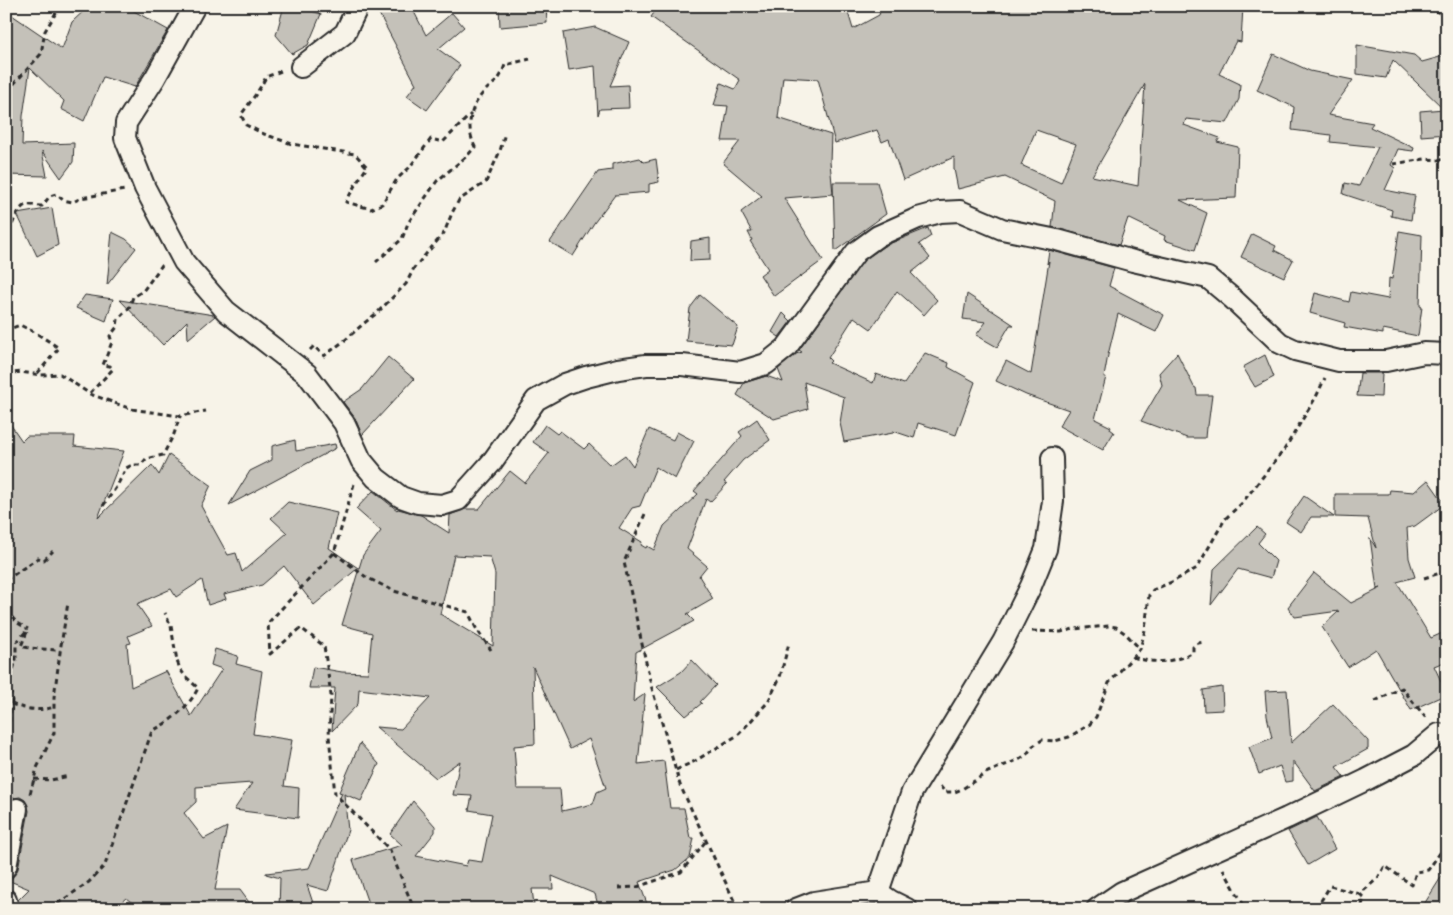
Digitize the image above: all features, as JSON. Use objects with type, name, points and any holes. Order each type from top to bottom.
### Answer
[{"type":"street","points":[[195,6],[155,78],[126,123],[125,138],[145,188],[176,250],[226,312],[306,374],[344,423],[361,460],[376,478],[401,498],[418,503],[442,505],[458,500],[492,462],[536,400],[565,384],[618,369],[646,366],[682,365],[740,372],[766,364],[786,348],[856,252],[878,236],[918,218],[940,212],[960,211],[1002,229],[1057,240],[1133,261],[1208,278],[1280,344],[1295,350],[1339,361],[1386,360],[1424,353],[1447,354]]},
{"type":"street","points":[[302,67],[345,33],[358,6]]},
{"type":"street","points":[[878,892],[912,792],[1003,642],[1046,548],[1053,501],[1052,458]]},
{"type":"street","points":[[1096,909],[1122,892],[1366,780],[1414,755],[1439,734]]},
{"type":"street","points":[[6,867],[17,808]]},
{"type":"street","points":[[796,909],[814,902],[878,892],[907,909]]},
{"type":"street","points":[[6,900],[8,909]]},
{"type":"path","points":[[6,89],[11,87],[41,54],[44,32],[60,6]]},
{"type":"path","points":[[1429,6],[1441,14],[1447,21]]},
{"type":"path","points":[[1442,49],[1447,38]]},
{"type":"path","points":[[376,262],[402,239],[417,209],[436,181],[467,156],[475,147],[470,136],[469,124],[478,99],[497,82],[505,65],[530,59]]},
{"type":"path","points":[[302,67],[278,72],[266,77],[260,89],[241,115],[246,125],[292,144],[355,154],[367,167],[346,202],[358,206],[372,209],[382,204],[397,179],[409,168],[431,139],[443,142],[472,114]]},
{"type":"path","points":[[296,366],[314,346],[324,356],[377,313],[406,284],[414,268],[444,234],[452,213],[460,200],[486,182],[500,151],[504,133]]},
{"type":"path","points":[[1393,164],[1425,159],[1441,160],[1447,156]]},
{"type":"path","points":[[6,241],[20,208],[25,205],[42,206],[50,196],[56,194],[63,200],[74,202],[93,195],[145,188]]},
{"type":"path","points":[[90,394],[113,370],[110,366],[103,365],[112,342],[110,336],[117,327],[118,319],[129,308],[133,298],[143,291],[158,269],[176,250]]},
{"type":"path","points":[[6,323],[12,328],[20,325],[59,348],[36,375]]},
{"type":"path","points":[[912,792],[938,784],[945,792],[956,792],[988,772],[1020,759],[1042,740],[1055,741],[1069,737],[1089,725],[1096,717],[1109,683],[1140,649],[1145,630],[1149,595],[1153,590],[1197,568],[1225,519],[1242,503],[1284,450],[1316,397],[1327,373],[1339,361]]},
{"type":"path","points":[[6,374],[21,372],[36,375],[60,374],[90,394],[131,409],[180,416],[206,411]]},
{"type":"path","points":[[103,506],[118,486],[126,468],[132,465],[142,465],[146,458],[163,455],[174,434],[180,416]]},
{"type":"path","points":[[361,460],[334,553],[268,623],[270,654],[301,628],[324,646],[331,695],[329,736],[335,794],[390,850],[414,909]]},
{"type":"path","points":[[645,514],[624,562],[652,690],[680,785],[738,909]]},
{"type":"path","points":[[6,580],[38,558],[44,560],[53,551]]},
{"type":"path","points":[[334,553],[366,577],[394,591],[468,612],[491,650]]},
{"type":"path","points":[[1424,578],[1447,572]]},
{"type":"path","points":[[17,808],[29,798],[37,768],[54,733],[54,707],[60,651],[68,603]]},
{"type":"path","points":[[6,610],[16,622],[28,629]]},
{"type":"path","points":[[50,909],[89,882],[105,865],[152,730],[170,720],[193,699],[198,688],[180,669],[171,626],[165,614]]},
{"type":"path","points":[[1003,642],[1035,631],[1061,632],[1074,628],[1109,626],[1116,627],[1126,634],[1140,649]]},
{"type":"path","points":[[28,629],[21,646],[32,649],[60,651]]},
{"type":"path","points":[[6,758],[12,698],[9,686],[16,659],[16,643],[28,629]]},
{"type":"path","points":[[1133,657],[1154,662],[1165,661],[1186,656],[1193,652],[1193,648],[1198,643],[1205,642]]},
{"type":"path","points":[[676,770],[695,761],[738,735],[768,702],[780,677],[789,643]]},
{"type":"path","points":[[1375,701],[1402,688],[1439,734]]},
{"type":"path","points":[[11,704],[30,709],[46,710],[54,707]]},
{"type":"path","points":[[34,780],[51,780],[69,776]]},
{"type":"path","points":[[618,888],[637,886],[681,872],[706,841]]},
{"type":"path","points":[[1212,852],[1246,909]]},
{"type":"path","points":[[1360,894],[1378,878],[1384,866],[1412,885],[1416,872],[1428,870],[1440,853],[1447,856]]},
{"type":"path","points":[[1316,909],[1330,886],[1360,894],[1364,898],[1360,909]]},
{"type":"building","points":[[89,6],[125,6],[168,30],[135,87],[103,77],[84,121],[61,109],[64,101],[30,68],[23,116],[22,145],[74,143],[73,162],[61,178],[42,151],[47,176],[6,175],[6,11],[62,49],[72,22]]},
{"type":"building","points":[[284,6],[295,6],[321,14],[308,45],[292,54],[276,35]]},
{"type":"building","points":[[375,6],[411,6],[426,35],[452,13],[464,27],[438,49],[460,65],[427,110],[407,96],[416,84]]},
{"type":"building","points":[[499,6],[546,6],[547,23],[500,27]]},
{"type":"building","points":[[659,6],[846,6],[853,29],[879,15],[882,6],[1243,6],[1241,42],[1236,41],[1219,74],[1240,84],[1239,99],[1227,123],[1186,119],[1184,125],[1220,138],[1217,142],[1238,147],[1236,198],[1180,200],[1207,213],[1195,250],[1164,240],[1165,236],[1128,218],[1119,245],[1052,227],[1055,201],[1005,177],[958,189],[954,157],[903,180],[889,139],[882,142],[877,130],[835,143],[818,79],[783,77],[778,118],[831,135],[830,162],[833,194],[784,198],[823,260],[774,296],[760,275],[768,269],[750,241],[752,240],[748,232],[752,232],[741,212],[762,196],[723,163],[740,141],[722,141],[728,106],[714,105],[721,83],[735,89],[740,80],[651,17]],"holes":[[[1145,84],[1138,186],[1092,176]],[[1036,130],[1076,144],[1061,183],[1021,165]]]},
{"type":"building","points":[[595,27],[629,42],[610,86],[628,85],[629,108],[600,109],[598,115],[595,66],[569,70],[563,33]]},
{"type":"building","points":[[1357,45],[1414,55],[1422,62],[1447,55],[1447,134],[1421,136],[1420,111],[1444,109],[1393,60],[1386,78],[1357,74]]},
{"type":"building","points":[[1273,54],[1310,71],[1353,80],[1328,115],[1373,123],[1370,127],[1414,148],[1413,151],[1398,149],[1391,165],[1395,168],[1385,190],[1415,196],[1411,220],[1391,216],[1392,210],[1343,194],[1345,183],[1359,186],[1378,147],[1330,142],[1331,135],[1292,130],[1294,107],[1257,90]]},
{"type":"building","points":[[640,158],[644,162],[656,159],[659,182],[649,184],[649,192],[615,195],[573,256],[550,242],[598,172],[612,170],[612,164]]},
{"type":"building","points":[[833,182],[877,182],[886,214],[835,251]]},
{"type":"building","points":[[52,208],[58,245],[37,256],[17,214]]},
{"type":"building","points":[[928,228],[931,236],[919,244],[930,258],[911,273],[937,300],[924,315],[897,291],[871,329],[854,317],[828,358],[831,361],[829,363],[873,383],[876,374],[904,384],[925,353],[949,363],[948,367],[975,382],[956,435],[918,423],[914,438],[893,431],[893,433],[844,442],[840,423],[844,397],[804,382],[808,409],[774,419],[737,395],[744,383],[766,376],[783,382],[778,369],[796,354],[802,352],[799,350],[864,260],[884,246]]},
{"type":"building","points":[[1399,231],[1422,235],[1420,306],[1422,307],[1418,336],[1383,329],[1383,334],[1344,327],[1345,323],[1310,313],[1315,293],[1349,302],[1351,292],[1388,299],[1389,278],[1392,279]]},
{"type":"building","points":[[112,232],[126,239],[136,248],[107,285]]},
{"type":"building","points":[[1252,234],[1276,246],[1274,250],[1293,260],[1284,277],[1241,257]]},
{"type":"building","points":[[710,238],[710,260],[690,261],[691,241]]},
{"type":"building","points":[[1049,250],[1114,268],[1109,286],[1164,315],[1156,332],[1118,314],[1108,355],[1104,377],[1106,377],[1095,419],[1111,427],[1110,429],[1114,432],[1103,450],[1059,426],[1069,410],[1026,395],[996,381],[1006,361],[1031,374],[1049,261],[1047,264]]},
{"type":"building","points":[[967,294],[1014,325],[1010,325],[997,347],[976,335],[986,322],[963,319]]},
{"type":"building","points":[[85,295],[113,299],[106,321],[76,308]]},
{"type":"building","points":[[700,295],[738,327],[732,345],[686,341],[690,308]]},
{"type":"building","points":[[120,300],[215,316],[188,339],[187,321],[163,345]]},
{"type":"building","points":[[783,313],[791,321],[779,337],[772,332]]},
{"type":"building","points":[[1177,353],[1196,388],[1197,395],[1212,395],[1205,438],[1187,438],[1141,421],[1162,385],[1159,373]]},
{"type":"building","points":[[1265,355],[1274,377],[1255,387],[1243,367]]},
{"type":"building","points":[[388,357],[414,379],[362,435],[355,418],[343,402],[362,389]]},
{"type":"building","points":[[1360,373],[1382,373],[1381,397],[1357,396]]},
{"type":"building","points":[[6,418],[22,441],[27,436],[75,436],[74,446],[124,451],[98,518],[152,465],[159,475],[169,455],[211,485],[201,506],[228,555],[236,553],[242,572],[287,533],[271,518],[288,502],[337,513],[329,548],[358,568],[314,605],[284,566],[262,585],[224,594],[226,599],[208,605],[202,580],[176,597],[171,589],[137,604],[152,626],[128,636],[131,643],[127,644],[131,687],[166,671],[191,716],[222,669],[211,665],[215,649],[238,656],[236,664],[262,671],[253,734],[292,740],[284,786],[299,788],[298,818],[234,810],[252,783],[196,787],[196,802],[184,813],[204,839],[227,827],[215,890],[240,890],[254,909],[140,909],[126,898],[113,909],[34,909],[19,903],[18,900],[29,889],[10,881],[18,869],[29,811],[25,800],[20,797],[13,798],[6,805],[6,713],[8,712],[12,625],[6,630]]},
{"type":"building","points":[[757,419],[770,440],[743,460],[724,482],[727,484],[710,502],[706,499],[687,549],[707,566],[699,576],[713,599],[687,614],[694,621],[636,652],[633,702],[645,694],[638,764],[664,761],[670,808],[684,808],[690,838],[694,838],[690,858],[675,870],[639,882],[649,909],[599,909],[595,894],[552,876],[553,889],[532,889],[534,905],[507,909],[370,909],[353,860],[402,845],[390,834],[413,801],[435,826],[435,832],[416,856],[466,866],[468,860],[482,862],[492,814],[469,810],[472,796],[453,795],[460,761],[436,778],[376,727],[401,729],[430,698],[359,689],[358,704],[332,731],[335,688],[309,688],[313,667],[342,672],[368,673],[372,633],[342,625],[363,555],[381,531],[356,509],[373,491],[397,510],[421,515],[449,533],[450,515],[465,509],[479,509],[510,471],[525,483],[549,453],[533,442],[545,425],[557,434],[560,431],[584,449],[589,444],[611,465],[625,455],[633,466],[649,429],[673,440],[677,432],[694,441],[675,479],[656,467],[640,506],[632,508],[619,528],[642,542],[641,545],[654,550],[664,526],[698,494],[694,491],[742,436],[739,432]],"holes":[[[454,555],[490,557],[495,574],[493,646],[440,614]],[[533,667],[570,749],[589,739],[606,788],[597,792],[593,804],[562,811],[560,789],[517,789],[514,746],[535,744]]]},
{"type":"building","points":[[295,440],[296,451],[335,444],[336,448],[229,505],[250,471],[272,460],[272,446]]},
{"type":"building","points":[[1428,480],[1445,504],[1415,526],[1407,528],[1409,558],[1415,577],[1397,582],[1431,638],[1447,631],[1447,661],[1434,666],[1447,694],[1411,710],[1376,649],[1348,667],[1322,627],[1339,611],[1295,617],[1288,607],[1314,573],[1351,603],[1381,588],[1377,589],[1370,538],[1376,548],[1368,518],[1335,517],[1335,494],[1389,494],[1390,490],[1414,492]]},
{"type":"building","points":[[1304,496],[1334,517],[1311,517],[1301,532],[1286,522]]},
{"type":"building","points":[[1257,527],[1265,534],[1258,543],[1276,561],[1271,578],[1238,569],[1211,605],[1214,569]]},
{"type":"building","points":[[692,660],[716,685],[700,702],[702,703],[686,716],[657,687],[681,672]]},
{"type":"building","points":[[1222,687],[1223,710],[1204,711],[1203,690]]},
{"type":"building","points":[[1287,690],[1291,743],[1333,704],[1368,741],[1368,749],[1336,767],[1344,777],[1315,791],[1293,761],[1293,781],[1285,782],[1280,766],[1259,774],[1249,747],[1272,738],[1267,716],[1265,691]]},
{"type":"building","points":[[360,743],[379,764],[361,801],[344,794],[348,830],[328,891],[307,885],[315,909],[279,909],[280,878],[266,873],[309,868],[342,793],[339,792]]},
{"type":"building","points":[[1317,817],[1335,849],[1308,865],[1288,831]]},
{"type":"building","points":[[1447,868],[1447,909],[1421,909]]}]
